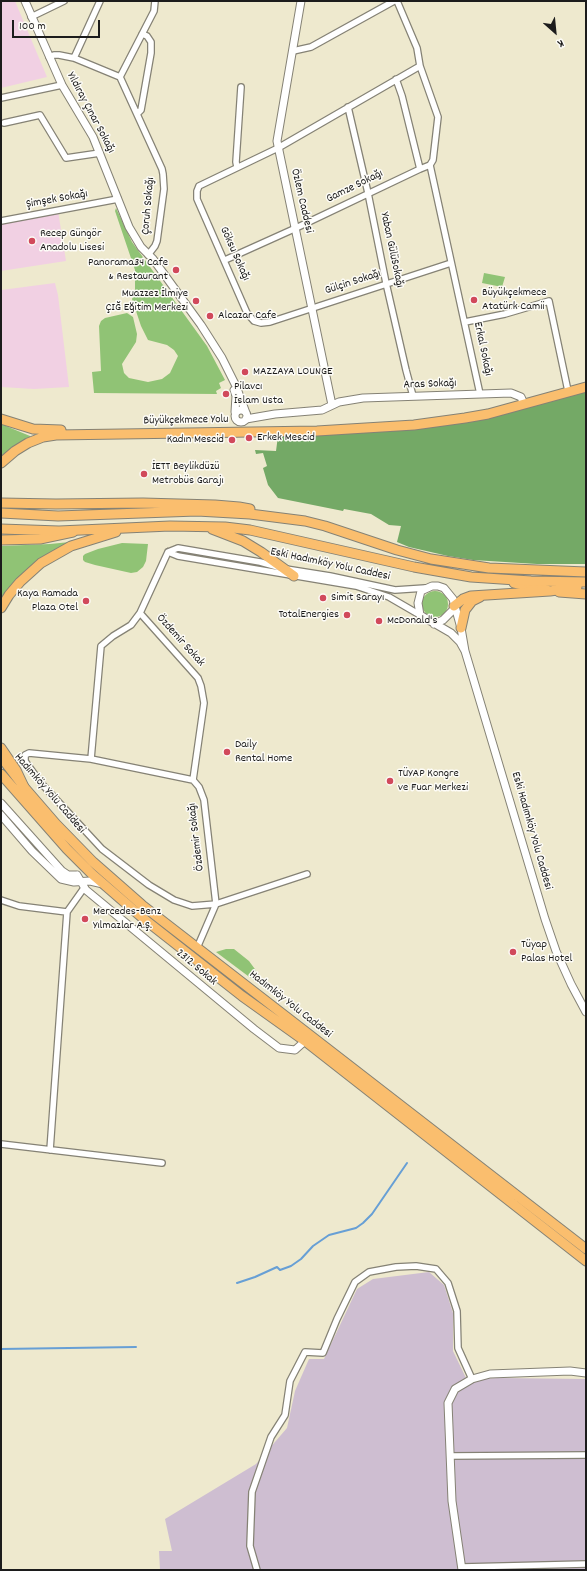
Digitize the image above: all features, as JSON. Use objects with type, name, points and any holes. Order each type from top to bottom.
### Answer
[{"type":"main road","name":"Büyükçekmece Yolu","points":[[96,434],[317,430],[441,422],[488,414],[586,387]]},
{"type":"main road","points":[[1,419],[33,429],[70,430],[96,434]]},
{"type":"main road","points":[[1,463],[22,447],[43,437],[66,434],[96,434]]},
{"type":"main road","points":[[1,502],[42,504],[143,503],[215,505],[239,507],[265,512],[275,516]]},
{"type":"main road","points":[[1,513],[84,516],[197,511],[275,516],[325,526],[397,550],[431,559],[489,568],[586,572]]},
{"type":"main road","points":[[206,526],[243,541],[294,576]]},
{"type":"main road","points":[[1,529],[59,531],[138,527],[206,526],[250,530],[414,567],[471,577],[586,584]]},
{"type":"main road","points":[[1,608],[9,595],[20,582],[41,563],[54,555],[82,542],[138,527]]},
{"type":"main road","points":[[1,540],[57,537],[78,530]]},
{"type":"main road","points":[[495,579],[550,591],[586,584]]},
{"type":"main road","points":[[455,607],[463,599],[470,596],[486,594],[550,591],[586,594]]},
{"type":"main road","points":[[461,628],[463,615],[468,605],[476,598],[486,594]]},
{"type":"main road","points":[[1,748],[16,770],[24,786]]},
{"type":"main road","name":"Hadımköy Yolu Caddesi","points":[[1,757],[56,824],[93,862],[142,905],[586,1249]]},
{"type":"main road","name":"Hadımköy Yolu Caddesi","points":[[1,774],[32,811],[71,853],[104,885],[170,940],[305,1041],[586,1261]]},
{"type":"street","name":"Yıldıray Çınar Sokağı","points":[[24,1],[62,85],[93,137],[129,227],[141,247],[153,259],[197,320],[222,358],[236,386],[246,417],[254,431]]},
{"type":"street","points":[[31,17],[64,1]]},
{"type":"street","points":[[74,58],[100,1]]},
{"type":"street","points":[[49,57],[59,55],[74,58],[120,77],[154,11],[156,5],[155,1]]},
{"type":"street","name":"Özlem Caddesi","points":[[301,1],[280,121],[278,148],[332,405]]},
{"type":"street","points":[[293,51],[311,47],[394,1]]},
{"type":"street","points":[[397,1],[417,48],[420,66],[438,117],[433,160],[430,165]]},
{"type":"street","points":[[137,114],[141,110],[151,53],[151,42],[147,36],[142,34]]},
{"type":"street","points":[[241,87],[236,162],[237,167],[278,148],[420,66]]},
{"type":"street","name":"Çoruh Sokağı","points":[[120,77],[163,174],[164,189],[157,241],[148,255]]},
{"type":"street","points":[[396,79],[402,96],[420,169]]},
{"type":"street","points":[[1,98],[62,85]]},
{"type":"street","name":"Yaban GülüSokağı","points":[[348,107],[368,193],[386,283],[413,396]]},
{"type":"street","points":[[4,122],[40,115],[66,158],[100,153]]},
{"type":"street","name":"Gamze Sokağı","points":[[225,260],[430,165]]},
{"type":"street","name":"Erkal Sokağı","points":[[430,165],[480,394]]},
{"type":"street","name":"Göksu Sokağı","points":[[237,167],[199,186],[197,199],[247,313],[254,321],[261,323]]},
{"type":"street","name":"Şimşek Sokağı","points":[[1,221],[118,199]]},
{"type":"street","name":"Yıldıray Çınar Sokağı","points":[[148,255],[155,268],[191,317],[222,365],[234,390],[235,415],[232,432]]},
{"type":"street","name":"Gülçin Sokağı","points":[[261,323],[270,322],[451,263]]},
{"type":"street","points":[[465,322],[505,314],[549,301],[568,391]]},
{"type":"street","name":"Aras Sokağı","points":[[246,417],[249,420],[275,414],[322,410],[348,400],[413,396],[511,393],[521,397],[524,404]]},
{"type":"street","points":[[235,402],[241,402],[243,404]]},
{"type":"street","points":[[241,410],[246,417],[238,422],[235,415],[241,410]]},
{"type":"street","name":"Eski Hadımköy Yolu Caddesi","points":[[168,552],[178,548],[246,559],[330,579],[381,594],[401,603],[451,633],[460,642],[465,651]]},
{"type":"street","points":[[91,759],[101,646],[113,636],[132,624],[140,613],[168,552]]},
{"type":"street","name":"Eski Hadımköy Yolu Caddesi","points":[[168,552],[178,556],[294,576],[330,579],[396,590],[416,590],[438,586],[444,588],[449,593],[455,607],[465,651],[552,938],[571,984],[586,1012]]},
{"type":"street","points":[[239,567],[246,559]]},
{"type":"street","points":[[420,615],[417,607],[419,597],[422,592],[428,588]]},
{"type":"street","points":[[434,624],[443,620],[455,607]]},
{"type":"street","name":"Özdemir Sokak","points":[[140,613],[198,678],[201,686],[204,703],[193,780]]},
{"type":"street","points":[[193,780],[91,759],[39,753],[29,753],[25,755],[25,761],[41,782],[106,852],[149,885],[174,900],[192,906],[216,904],[307,874]]},
{"type":"street","name":"Özdemir Sokağı","points":[[193,780],[199,787],[204,800],[216,904],[197,948]]},
{"type":"street","name":"2312. Sokak","points":[[1,802],[62,871],[68,875],[74,876],[229,1010],[279,1048],[295,1050],[305,1041]]},
{"type":"street","name":"2312. Sokak","points":[[1,815],[32,851],[61,879],[74,882],[90,881],[104,885]]},
{"type":"street","points":[[50,1150],[67,912],[80,882],[81,871],[71,853]]},
{"type":"street","points":[[1,900],[19,906],[67,912]]},
{"type":"street","points":[[1,1144],[162,1163]]},
{"type":"street","points":[[257,1570],[250,1546],[252,1492],[271,1437],[285,1415],[290,1381],[305,1352],[323,1353],[337,1319],[355,1282],[369,1272],[396,1267],[416,1266],[436,1269],[448,1283],[457,1311],[458,1348],[472,1379]]},
{"type":"street","points":[[586,1373],[570,1371],[490,1374],[472,1379],[455,1388],[448,1403],[452,1501],[462,1568],[586,1564]]},
{"type":"street","points":[[450,1456],[586,1455]]},
{"type":"shaded area","points":[[1,1],[15,1],[47,77],[1,88]]},
{"type":"shaded area","name":"Recep Güngör Anadolu Lisesi","points":[[58,211],[66,261],[1,271],[1,222]]},
{"type":"shaded area","points":[[55,283],[58,295],[69,387],[34,389],[1,387],[1,290]]},
{"type":"shaded area","points":[[429,1272],[444,1285],[453,1313],[453,1351],[466,1378],[586,1379],[586,1570],[160,1570],[159,1551],[172,1551],[165,1519],[256,1464],[287,1428],[295,1391],[309,1359],[324,1359],[357,1289],[373,1279]]},
{"type":"green space","points":[[116,208],[132,242],[207,346],[225,380],[219,383],[221,388],[216,391],[217,394],[94,393],[92,372],[101,371],[99,326],[101,321],[105,318],[127,313],[133,317],[137,334],[136,342],[122,364],[124,373],[129,378],[148,382],[162,379],[170,373],[178,356],[174,350],[167,345],[148,340],[141,326],[132,299],[135,293],[135,270],[115,211]]},
{"type":"green space","points":[[484,273],[505,277],[502,287],[482,283]]},
{"type":"green space","points":[[586,389],[586,564],[537,564],[473,560],[409,547],[397,542],[401,526],[389,525],[371,514],[344,509],[343,511],[278,498],[268,485],[263,468],[267,466],[263,453],[256,454],[255,450],[276,451],[278,436],[423,427]]},
{"type":"green space","points":[[1,424],[30,437],[1,456]]},
{"type":"green space","points":[[70,542],[56,549],[29,568],[1,600],[1,546]]},
{"type":"green space","points":[[122,543],[148,544],[146,561],[143,567],[137,572],[131,573],[95,565],[83,560],[83,556],[85,554]]},
{"type":"green space","points":[[435,591],[445,594],[448,604],[445,614],[435,617],[425,614],[422,604],[425,594]]},
{"type":"green space","points":[[226,949],[234,949],[249,961],[260,976],[264,988],[216,952]]},
{"type":"waterway","points":[[237,1283],[277,1267],[280,1270],[291,1266],[301,1259],[313,1246],[329,1235],[356,1228],[372,1214],[407,1163]]},
{"type":"waterway","points":[[1,1349],[136,1347]]},
{"type":"place","name":"Recep Güngör Anadolu Lisesi","points":[[32,241]]},
{"type":"place","name":"Panorama34 Cafe & Restaurant","points":[[176,270]]},
{"type":"place","name":"Büyükçekmece Atatürk Camii","points":[[474,300]]},
{"type":"place","name":"Muazzez İlmiye ÇIĞ Eğitim Merkezi","points":[[196,301]]},
{"type":"place","name":"Alcazar Cafe","points":[[210,316]]},
{"type":"place","name":"MAZZAYA LOUNGE","points":[[245,372]]},
{"type":"place","name":"Pilavcı İslam Usta","points":[[226,394]]},
{"type":"place","name":"Erkek Mescid","points":[[249,438]]},
{"type":"place","name":"Kadın Mescid","points":[[232,440]]},
{"type":"place","name":"İETT Beylikdüzü Metrobüs Garajı","points":[[144,474]]},
{"type":"place","name":"Simit Sarayı","points":[[323,598]]},
{"type":"place","name":"Kaya Ramada Plaza Otel","points":[[86,601]]},
{"type":"place","name":"TotalEnergies","points":[[347,615]]},
{"type":"place","name":"McDonald's","points":[[379,621]]},
{"type":"place","name":"Daily Rental Home","points":[[227,752]]},
{"type":"place","name":"TÜYAP Kongre ve Fuar Merkezi","points":[[390,781]]},
{"type":"place","name":"Mercedes-Benz Yılmazlar A.Ş.","points":[[85,919]]},
{"type":"place","name":"Tüyap Palas Hotel","points":[[513,952]]}]
